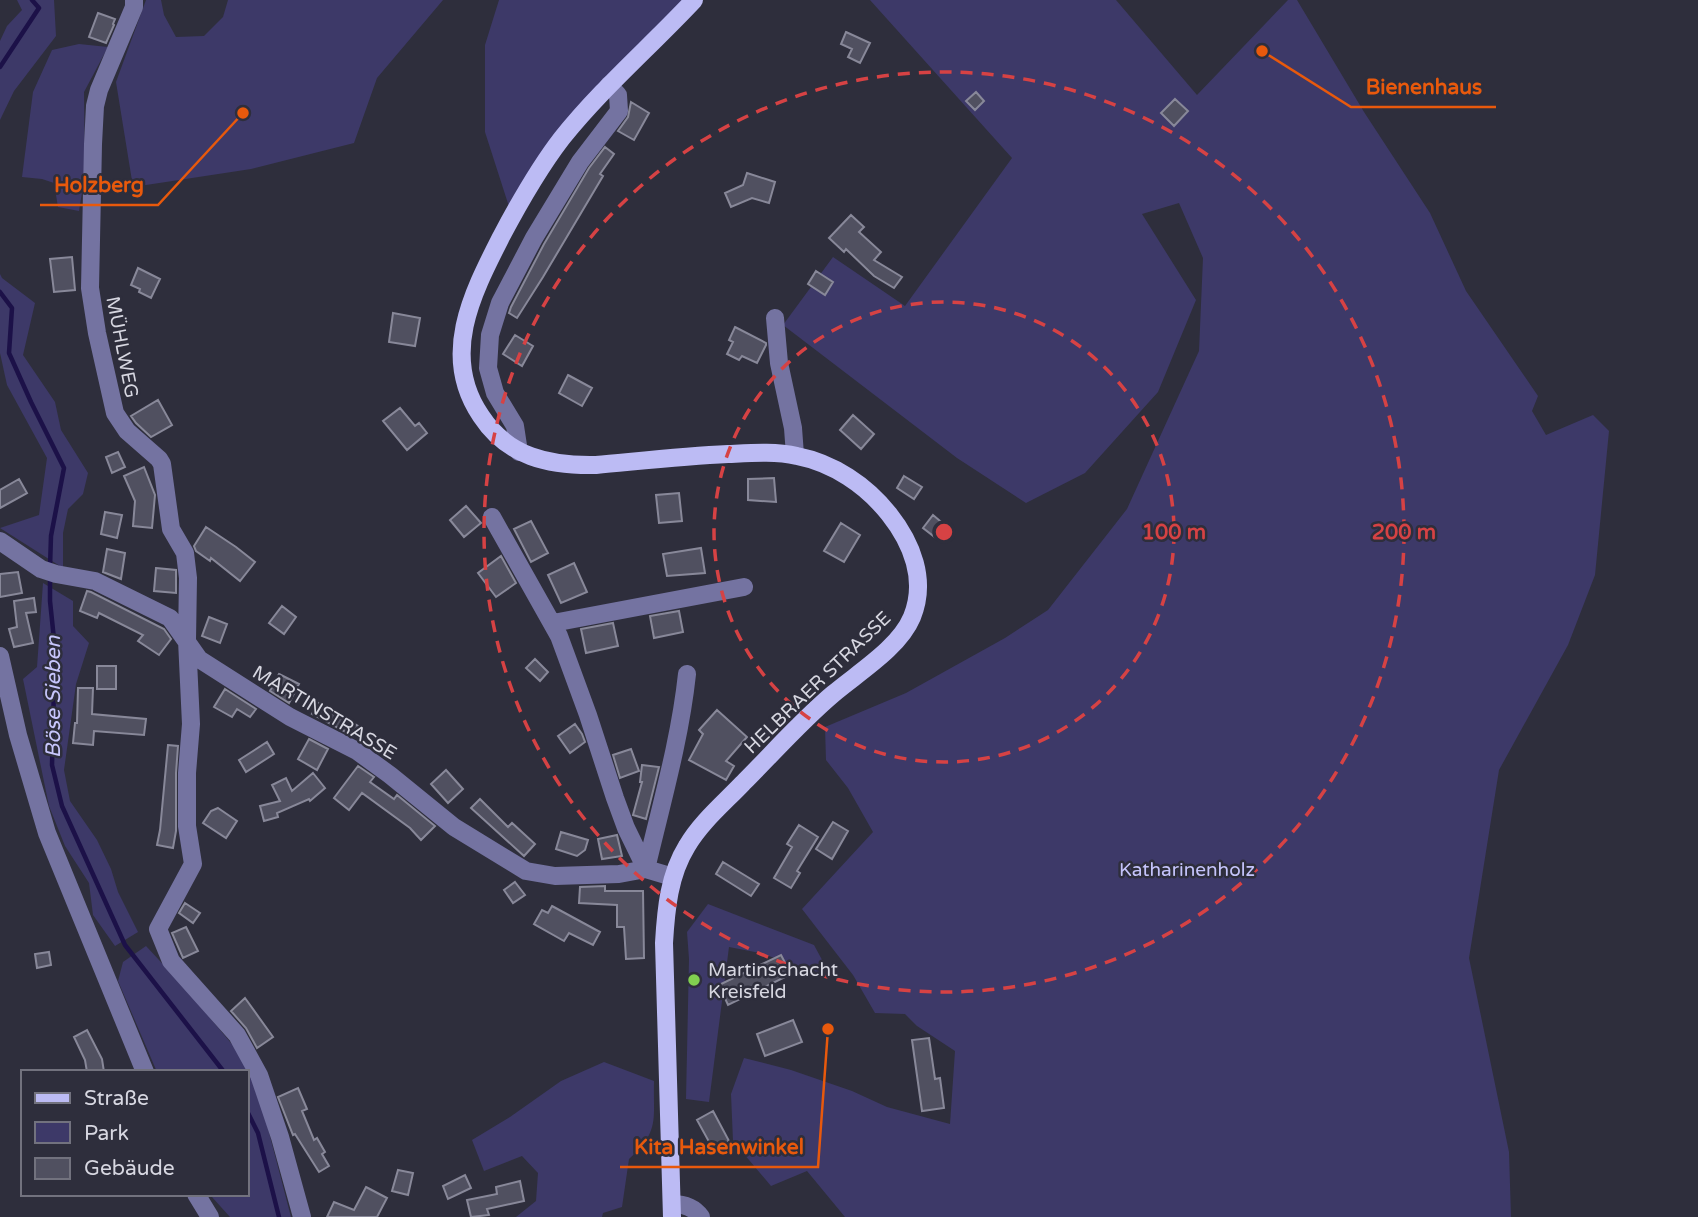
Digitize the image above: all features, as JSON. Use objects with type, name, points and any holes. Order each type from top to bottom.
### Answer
[{"type":"main road","name":"HELBRAER STRASSE","points":[[672,1210],[664,943],[667,905],[673,877],[688,844],[722,804],[816,710],[892,644],[908,625],[915,607],[918,586],[916,563],[887,512],[868,492],[845,475],[812,460],[796,455],[738,454],[582,465],[549,462],[519,452],[503,442],[478,413],[467,391],[461,360],[465,321],[482,274],[531,183],[562,138],[694,0]]},
{"type":"street","name":"MÜHLWEG","points":[[134,0],[134,7],[99,90],[95,106],[90,291],[115,412],[127,431],[159,459],[164,467],[171,528],[185,553],[188,578],[187,639],[191,724],[187,825],[193,864],[158,929],[170,961],[237,1035],[259,1075],[280,1137],[302,1217]]},
{"type":"street","points":[[519,452],[515,426],[495,393],[488,368],[490,335],[500,303],[534,237],[580,162],[619,111],[618,95],[610,85]]},
{"type":"street","points":[[775,318],[779,363],[796,455]]},
{"type":"street","points":[[492,517],[553,623],[573,671],[626,828],[646,869]]},
{"type":"street","name":"MARTINSTRASSE","points":[[0,541],[49,571],[95,581],[170,618],[199,659],[290,718],[357,751],[454,827],[526,871],[555,876],[619,874],[646,869],[673,877]]},
{"type":"street","points":[[553,623],[744,587]]},
{"type":"street","points":[[0,656],[18,735],[47,833],[144,1070]]},
{"type":"street","points":[[646,869],[684,706],[687,674]]},
{"type":"street","points":[[197,1196],[210,1217]]},
{"type":"street","points":[[672,1210],[684,1204],[701,1217]]},
{"type":"green space","points":[[17,0],[54,0],[56,36],[14,91],[0,120],[0,41],[7,26],[22,10]]},
{"type":"green space","points":[[146,0],[161,0],[164,15],[176,37],[204,36],[223,17],[228,0],[443,0],[377,78],[354,143],[251,169],[133,187],[116,82]]},
{"type":"green space","points":[[499,0],[694,0],[609,85],[512,216],[485,132],[485,45]]},
{"type":"green space","name":"Katharinenholz","points":[[870,0],[1116,0],[1197,95],[1288,0],[1297,0],[1364,112],[1430,213],[1466,291],[1538,396],[1532,411],[1546,435],[1593,415],[1609,431],[1595,575],[1568,645],[1499,770],[1469,958],[1509,1152],[1511,1217],[845,1217],[807,1171],[771,1186],[733,1141],[731,1094],[744,1058],[791,1070],[852,1091],[887,1107],[950,1124],[955,1051],[917,1026],[905,1014],[875,1013],[853,975],[802,909],[873,832],[848,788],[826,760],[825,727],[906,693],[1005,638],[1048,610],[1127,509],[1199,351],[1203,258],[1179,203],[1142,214],[1196,300],[1158,392],[1085,473],[1026,503],[957,458],[783,325],[833,257],[905,306],[1012,158]]},
{"type":"green space","points":[[79,44],[108,47],[84,92],[85,174],[79,211],[58,207],[54,183],[22,177],[33,92],[52,50]]},
{"type":"green space","points":[[0,274],[35,303],[23,355],[55,402],[61,430],[88,473],[83,494],[68,509],[63,533],[63,568],[0,528],[39,515],[47,458],[7,385],[0,353]]},
{"type":"green space","points":[[43,583],[73,601],[73,626],[89,643],[76,684],[64,770],[70,801],[97,840],[138,932],[115,946],[93,915],[89,883],[65,846],[49,806],[23,679],[37,667]]},
{"type":"green space","points":[[708,904],[814,945],[827,969],[820,973],[760,953],[729,947],[709,1102],[686,1099],[689,959],[687,932]]},
{"type":"green space","points":[[146,946],[236,1049],[247,1070],[156,1070],[118,981],[123,962]]},
{"type":"green space","points":[[604,1062],[654,1081],[653,1124],[646,1140],[629,1159],[622,1207],[603,1213],[602,1217],[516,1217],[536,1201],[538,1173],[522,1156],[484,1171],[472,1140],[561,1081]]},
{"type":"green space","points":[[248,1072],[259,1094],[291,1217],[230,1217],[212,1197],[248,1196]]},
{"type":"building","points":[[98,13],[115,19],[106,43],[89,37]]},
{"type":"building","points":[[846,32],[870,43],[860,63],[848,57],[852,49],[841,44]]},
{"type":"building","points":[[976,92],[984,101],[975,110],[966,101]]},
{"type":"building","points":[[1175,99],[1188,111],[1174,126],[1161,113]]},
{"type":"building","points":[[631,102],[649,113],[634,140],[618,131],[628,117]]},
{"type":"building","points":[[605,147],[614,154],[600,174],[603,176],[517,318],[509,313],[511,307],[544,244],[589,168]]},
{"type":"building","points":[[747,173],[775,182],[769,203],[752,198],[731,207],[725,193],[743,185]]},
{"type":"building","points":[[851,215],[864,227],[859,232],[881,252],[874,260],[902,277],[894,288],[874,276],[846,249],[844,252],[829,238]]},
{"type":"building","points":[[72,257],[75,290],[54,292],[50,259]]},
{"type":"building","points":[[138,268],[160,279],[151,298],[131,285]]},
{"type":"building","points":[[816,271],[833,282],[825,295],[808,284]]},
{"type":"building","points":[[393,313],[420,318],[415,346],[389,342]]},
{"type":"building","points":[[735,327],[766,343],[757,363],[742,356],[739,360],[727,354],[733,342],[729,340]]},
{"type":"building","points":[[515,335],[533,346],[522,366],[503,354]]},
{"type":"building","points":[[568,375],[592,388],[582,406],[559,393]]},
{"type":"building","points":[[158,400],[172,425],[151,437],[131,416]]},
{"type":"building","points":[[400,408],[415,426],[419,423],[427,433],[407,450],[383,421]]},
{"type":"building","points":[[853,415],[874,434],[861,449],[840,430]]},
{"type":"building","points":[[118,452],[125,467],[112,473],[106,457]]},
{"type":"building","points":[[144,467],[155,495],[152,528],[133,526],[135,501],[124,476]]},
{"type":"building","points":[[904,476],[922,487],[914,499],[897,488]]},
{"type":"building","points":[[774,478],[776,502],[748,500],[748,479]]},
{"type":"building","points":[[19,479],[27,493],[0,508],[0,490]]},
{"type":"building","points":[[679,493],[682,521],[659,523],[656,495]]},
{"type":"building","points":[[466,506],[481,523],[464,537],[450,520]]},
{"type":"building","points":[[105,512],[122,515],[117,538],[101,534]]},
{"type":"building","points":[[933,515],[946,526],[936,538],[923,528]]},
{"type":"building","points":[[531,521],[548,553],[531,562],[514,529]]},
{"type":"building","points":[[841,523],[860,535],[844,562],[824,551]]},
{"type":"building","points":[[206,527],[255,562],[240,581],[211,558],[210,561],[196,551],[194,546]]},
{"type":"building","points":[[701,548],[705,573],[667,576],[663,554]]},
{"type":"building","points":[[107,549],[125,553],[121,579],[103,572]]},
{"type":"building","points":[[501,556],[516,583],[496,597],[478,573]]},
{"type":"building","points":[[574,563],[587,592],[561,603],[548,575]]},
{"type":"building","points":[[156,568],[176,570],[176,593],[154,591]]},
{"type":"building","points":[[18,572],[22,593],[0,597],[0,574]]},
{"type":"building","points":[[87,591],[164,629],[171,639],[159,655],[138,641],[143,635],[99,613],[97,618],[80,611]]},
{"type":"building","points":[[34,598],[36,612],[26,613],[33,643],[14,647],[9,629],[17,627],[14,601]]},
{"type":"building","points":[[282,606],[296,617],[284,634],[269,623]]},
{"type":"building","points":[[679,611],[683,632],[654,638],[650,616]]},
{"type":"building","points":[[209,617],[227,624],[220,643],[202,636]]},
{"type":"building","points":[[613,623],[618,646],[586,653],[581,629]]},
{"type":"building","points":[[535,659],[548,672],[540,681],[526,668]]},
{"type":"building","points":[[97,666],[116,666],[116,689],[97,689]]},
{"type":"building","points":[[279,674],[299,684],[289,703],[270,691]]},
{"type":"building","points":[[78,688],[93,688],[92,714],[146,719],[144,735],[94,731],[93,745],[73,743],[77,723]]},
{"type":"building","points":[[225,689],[256,709],[250,717],[237,709],[232,717],[214,707]]},
{"type":"building","points":[[319,703],[358,726],[353,736],[312,714]]},
{"type":"building","points":[[717,710],[747,737],[726,761],[734,766],[726,780],[689,760],[703,734],[699,730]]},
{"type":"building","points":[[575,724],[585,742],[570,753],[558,736]]},
{"type":"building","points":[[309,739],[328,749],[317,770],[298,759]]},
{"type":"building","points":[[267,742],[274,754],[246,772],[239,760]]},
{"type":"building","points":[[168,745],[178,746],[176,831],[173,848],[157,845]]},
{"type":"building","points":[[631,749],[639,771],[620,778],[613,755]]},
{"type":"building","points":[[642,765],[659,767],[646,819],[633,815],[642,782]]},
{"type":"building","points":[[358,766],[374,777],[370,782],[394,799],[397,795],[435,826],[421,840],[410,828],[362,793],[349,810],[334,798]]},
{"type":"building","points":[[446,770],[463,789],[448,803],[431,784]]},
{"type":"building","points":[[313,773],[325,788],[310,801],[309,799],[277,813],[278,817],[264,821],[260,806],[280,801],[272,785],[286,778],[292,791]]},
{"type":"building","points":[[480,799],[508,827],[512,823],[535,844],[524,856],[471,808]]},
{"type":"building","points":[[218,808],[237,821],[226,838],[203,823],[211,811]]},
{"type":"building","points":[[833,822],[848,831],[832,859],[816,849]]},
{"type":"building","points":[[799,825],[818,837],[797,871],[800,873],[791,888],[774,878],[792,847],[787,844]]},
{"type":"building","points":[[561,832],[588,840],[585,850],[577,856],[556,849]]},
{"type":"building","points":[[617,835],[622,856],[602,859],[598,839]]},
{"type":"building","points":[[723,862],[759,884],[751,896],[716,874]]},
{"type":"building","points":[[515,882],[525,895],[513,903],[504,890]]},
{"type":"building","points":[[605,886],[605,891],[643,891],[644,958],[626,959],[624,927],[617,927],[617,905],[579,903],[580,887]]},
{"type":"building","points":[[185,903],[200,913],[193,923],[179,913]]},
{"type":"building","points":[[552,906],[600,932],[593,945],[569,933],[564,941],[534,924],[542,910],[548,913]]},
{"type":"building","points":[[186,927],[198,951],[183,958],[172,933]]},
{"type":"building","points":[[49,952],[51,965],[37,968],[35,954]]},
{"type":"building","points":[[781,955],[791,974],[728,1005],[719,985]]},
{"type":"building","points":[[245,998],[273,1037],[257,1048],[246,1028],[231,1011]]},
{"type":"building","points":[[793,1020],[802,1042],[765,1056],[757,1034]]},
{"type":"building","points":[[87,1030],[102,1059],[104,1070],[87,1070],[74,1037]]},
{"type":"building","points":[[929,1038],[935,1079],[940,1078],[944,1108],[922,1111],[912,1040]]},
{"type":"building","points":[[298,1088],[307,1109],[302,1111],[314,1140],[317,1138],[325,1152],[322,1154],[329,1166],[319,1172],[295,1134],[293,1135],[278,1097]]},
{"type":"building","points":[[713,1111],[729,1141],[713,1149],[697,1120]]},
{"type":"building","points":[[398,1170],[413,1173],[408,1195],[392,1191]]},
{"type":"building","points":[[465,1175],[471,1188],[448,1199],[443,1186]]},
{"type":"building","points":[[520,1181],[524,1201],[487,1209],[489,1215],[471,1217],[467,1200],[497,1194],[496,1187]]},
{"type":"building","points":[[366,1187],[387,1198],[377,1217],[327,1217],[334,1202],[354,1210]]},
{"type":"waterway","name":"Böse Sieben","points":[[0,67],[39,8],[32,0]]},
{"type":"waterway","name":"Böse Sieben","points":[[0,292],[12,308],[9,353],[64,468],[51,536],[50,567]]},
{"type":"waterway","name":"Böse Sieben","points":[[50,576],[55,649],[52,765],[62,806],[125,945],[222,1070]]},
{"type":"waterway","name":"Böse Sieben","points":[[248,1113],[258,1133],[279,1217]]},
{"type":"place","name":"Bienenhaus","points":[[1262,51]]},
{"type":"place","name":"Holzberg","points":[[243,113]]},
{"type":"place","name":"Martinschacht Kreisfeld","points":[[694,980]]},
{"type":"place","name":"Kita Hasenwinkel","points":[[828,1029]]}]
